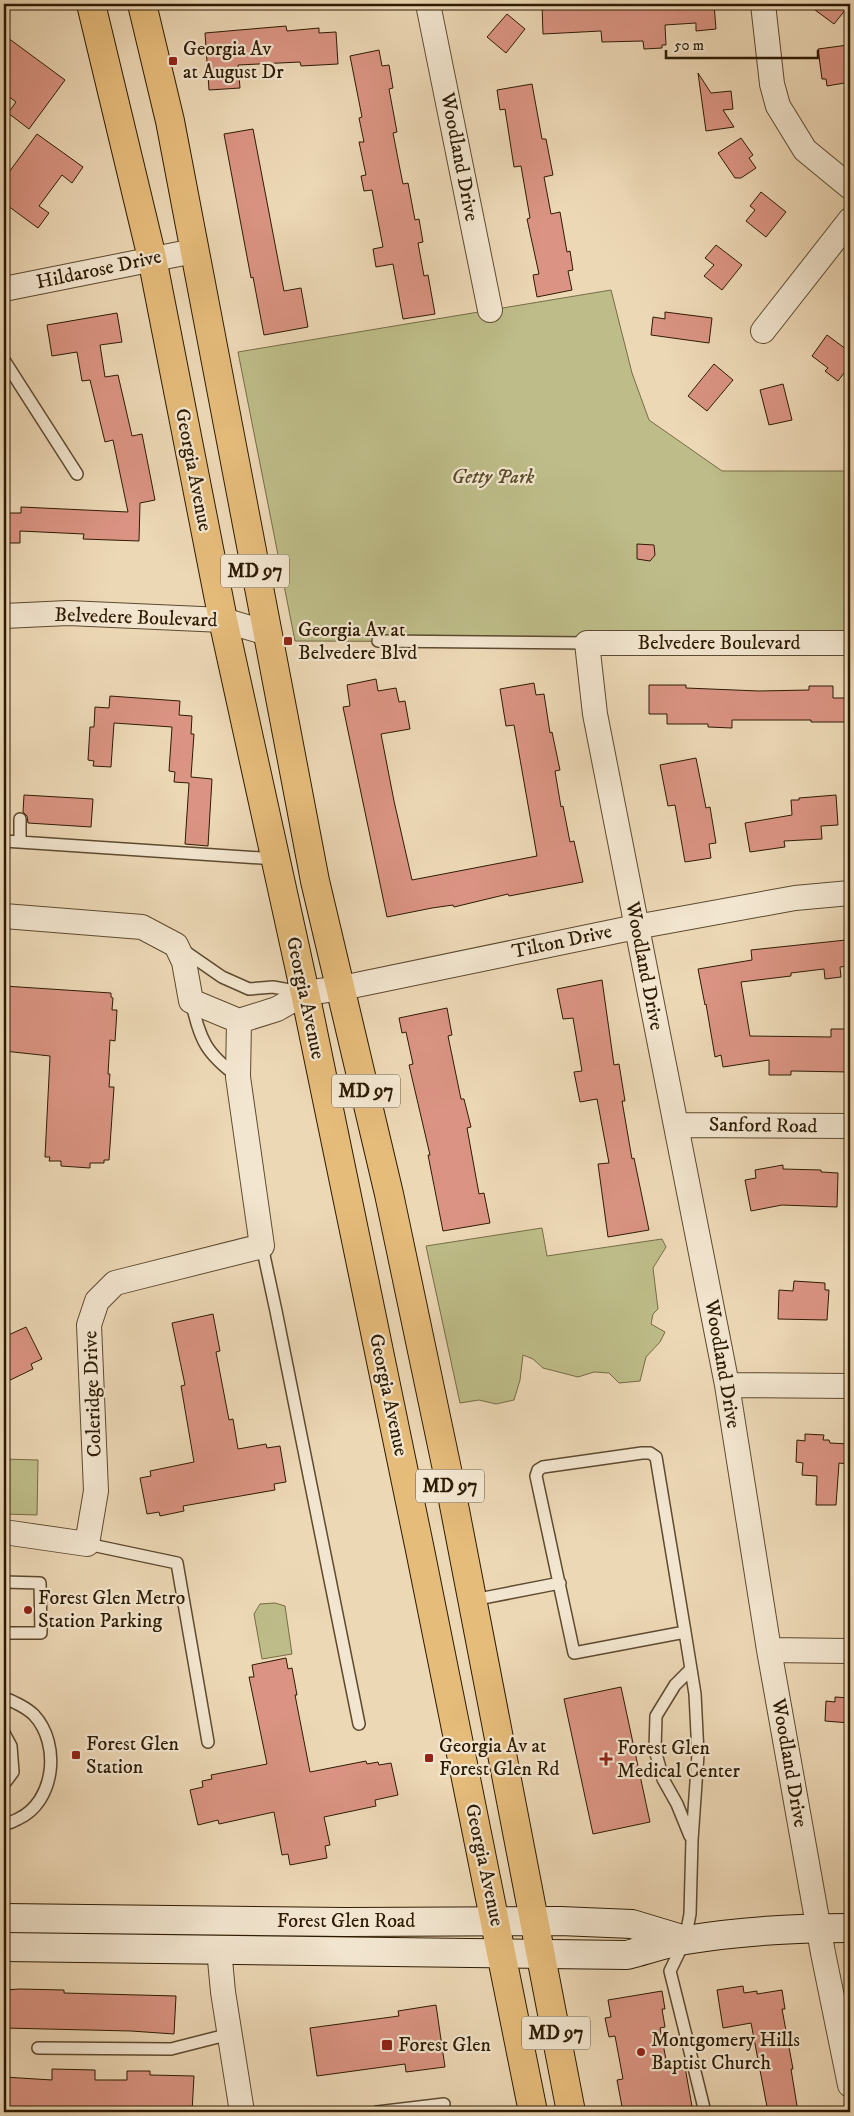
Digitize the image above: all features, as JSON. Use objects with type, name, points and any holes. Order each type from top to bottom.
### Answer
[{"type":"main road","name":"Georgia Avenue","points":[[91,4],[152,258],[223,620],[305,993],[496,1921],[533,2112]]},
{"type":"main road","name":"Georgia Avenue","points":[[142,4],[170,121],[315,881],[383,1164],[472,1600],[571,2112]]},
{"type":"main road","name":"Forest Glen Road","points":[[4,1918],[335,1922],[533,1921],[632,1924],[685,1940]]},
{"type":"main road","name":"Forest Glen Road","points":[[4,1947],[627,1955],[685,1940],[750,1932],[850,1928]]},
{"type":"street","name":"Woodland Drive","points":[[428,4],[490,310]]},
{"type":"street","points":[[764,4],[772,84],[778,106],[805,150],[850,187]]},
{"type":"street","points":[[762,330],[850,220]]},
{"type":"street","name":"Hildarose Drive","points":[[4,289],[194,251]]},
{"type":"street","name":"Belvedere Boulevard","points":[[4,616],[68,614],[223,620],[267,633]]},
{"type":"street","name":"Woodland Drive","points":[[588,643],[595,714],[727,1386],[769,1650],[819,1928],[850,2085]]},
{"type":"street","name":"Belvedere Boulevard","points":[[588,643],[850,643]]},
{"type":"street","name":"Tilton Drive","points":[[305,993],[342,988],[636,927],[795,898],[850,893]]},
{"type":"street","points":[[4,916],[142,927],[176,945],[184,962],[191,1001],[239,1021],[277,1009],[305,993]]},
{"type":"street","points":[[239,1021],[238,1077],[262,1246]]},
{"type":"street","name":"Sanford Road","points":[[677,1125],[850,1126]]},
{"type":"street","name":"Coleridge Drive","points":[[87,1544],[96,1491],[90,1325],[97,1301],[115,1283],[262,1246]]},
{"type":"street","points":[[727,1386],[850,1386]]},
{"type":"street","points":[[4,1532],[87,1544]]},
{"type":"street","points":[[769,1650],[850,1651]]},
{"type":"street","points":[[219,1949],[242,2112]]},
{"type":"lane","points":[[4,360],[77,474]]},
{"type":"lane","points":[[378,641],[588,643]]},
{"type":"lane","points":[[20,819],[20,842]]},
{"type":"lane","points":[[4,841],[276,859]]},
{"type":"lane","points":[[176,945],[222,977],[249,989],[273,987],[305,993]]},
{"type":"lane","points":[[191,1001],[200,1038],[219,1063],[238,1077]]},
{"type":"lane","points":[[262,1246],[359,1724]]},
{"type":"lane","points":[[685,1632],[574,1653],[536,1476],[538,1470],[543,1467],[650,1452],[656,1457],[685,1632],[695,1694],[698,1754],[692,1840],[690,1914],[685,1940],[670,1971],[705,2112]]},
{"type":"lane","points":[[87,1544],[177,1563],[208,1742]]},
{"type":"lane","points":[[4,1582],[40,1583],[41,1633],[4,1633]]},
{"type":"lane","points":[[472,1600],[560,1583]]},
{"type":"lane","points":[[691,1669],[675,1684],[656,1716],[655,1750],[663,1779],[677,1804],[692,1840]]},
{"type":"lane","points":[[4,1698],[11,1700],[34,1715],[47,1737],[51,1762],[47,1787],[38,1805],[26,1815],[4,1824]]},
{"type":"lane","points":[[4,1733],[11,1746],[13,1772],[4,1784]]},
{"type":"lane","points":[[38,2048],[171,2049],[230,2034]]},
{"type":"lane","points":[[377,2112],[444,2104]]},
{"type":"green space","name":"Getty Park","points":[[611,290],[632,373],[649,420],[722,471],[850,471],[850,643],[295,641],[238,352]]},
{"type":"green space","points":[[542,1228],[547,1256],[662,1239],[666,1247],[653,1268],[658,1309],[653,1314],[651,1324],[665,1332],[660,1342],[646,1357],[640,1381],[619,1383],[609,1373],[594,1372],[578,1377],[543,1368],[533,1359],[523,1355],[520,1380],[514,1400],[496,1404],[479,1400],[460,1403],[426,1246]]},
{"type":"green space","points":[[4,1459],[38,1460],[37,1515],[4,1514]]},
{"type":"green space","points":[[275,1603],[285,1606],[292,1654],[262,1659],[254,1614],[260,1604]]},
{"type":"building","points":[[542,4],[559,4],[560,7],[607,4],[714,4],[716,29],[696,31],[696,23],[665,25],[666,45],[662,45],[662,48],[644,49],[643,41],[602,42],[601,31],[543,34]]},
{"type":"building","points":[[807,4],[850,4],[834,24]]},
{"type":"building","points":[[507,14],[525,29],[506,53],[487,37]]},
{"type":"building","points":[[286,26],[287,31],[319,28],[319,33],[336,32],[338,64],[301,66],[300,62],[238,65],[240,88],[209,90],[205,33]]},
{"type":"building","points":[[4,35],[65,80],[29,129],[8,113],[16,102],[4,93]]},
{"type":"building","points":[[848,45],[850,82],[827,86],[826,79],[822,79],[818,49]]},
{"type":"building","points":[[379,50],[382,66],[389,65],[393,88],[389,89],[397,132],[393,133],[403,184],[408,183],[415,220],[419,219],[423,242],[418,243],[424,276],[428,275],[435,314],[403,319],[393,264],[376,267],[373,249],[383,247],[372,190],[364,191],[361,176],[366,175],[359,142],[364,142],[359,118],[362,117],[350,56]]},
{"type":"building","points":[[698,73],[711,93],[731,91],[733,109],[723,110],[734,127],[706,131]]},
{"type":"building","points":[[532,84],[542,139],[546,139],[553,175],[544,177],[551,214],[560,212],[567,252],[570,251],[573,270],[568,271],[572,290],[537,297],[533,275],[539,274],[527,219],[530,218],[521,166],[514,167],[505,109],[500,110],[497,90]]},
{"type":"building","points":[[253,129],[284,291],[301,288],[308,327],[264,335],[253,277],[251,278],[224,134]]},
{"type":"building","points":[[37,134],[83,167],[72,183],[62,175],[39,206],[49,213],[38,228],[4,203],[4,179]]},
{"type":"building","points":[[741,138],[753,155],[749,158],[756,168],[741,178],[735,178],[718,153]]},
{"type":"building","points":[[761,192],[786,212],[766,237],[746,221],[755,210],[750,206]]},
{"type":"building","points":[[716,245],[742,265],[722,290],[704,276],[714,265],[705,258]]},
{"type":"building","points":[[665,312],[712,318],[709,343],[651,335],[653,317],[665,319]]},
{"type":"building","points":[[117,313],[122,342],[100,345],[105,377],[118,375],[132,436],[142,434],[155,500],[140,503],[139,541],[83,539],[84,534],[20,531],[20,543],[4,543],[4,513],[21,513],[21,507],[128,512],[113,440],[105,442],[90,380],[82,381],[77,352],[52,356],[47,325]]},
{"type":"building","points":[[827,335],[850,352],[850,365],[838,381],[825,371],[828,368],[812,356]]},
{"type":"building","points":[[714,364],[733,380],[707,411],[688,396]]},
{"type":"building","points":[[783,384],[792,420],[769,425],[760,390]]},
{"type":"building","points":[[637,544],[654,545],[655,555],[650,561],[637,559]]},
{"type":"building","points":[[376,679],[378,691],[396,688],[399,702],[405,701],[410,729],[381,734],[412,880],[537,856],[514,725],[506,726],[500,689],[534,683],[536,695],[544,694],[550,733],[552,732],[560,770],[555,771],[561,807],[563,806],[570,842],[574,841],[583,882],[509,896],[508,894],[454,907],[453,905],[432,908],[387,917],[343,707],[350,706],[347,685]]},
{"type":"building","points":[[649,685],[686,685],[686,688],[759,691],[809,690],[809,686],[833,686],[833,698],[850,698],[850,722],[732,720],[732,728],[708,727],[708,724],[667,724],[667,714],[649,714]]},
{"type":"building","points":[[110,696],[180,701],[179,715],[192,716],[191,734],[194,734],[191,777],[212,779],[208,846],[185,844],[189,783],[174,782],[175,772],[169,771],[172,727],[114,723],[111,767],[93,766],[94,761],[88,760],[90,727],[94,727],[95,707],[109,708]]},
{"type":"building","points":[[696,758],[706,808],[710,807],[716,843],[709,844],[711,858],[685,862],[675,805],[668,806],[660,765]]},
{"type":"building","points":[[24,795],[93,799],[91,827],[28,823],[27,816],[23,812]]},
{"type":"building","points":[[836,795],[838,825],[821,826],[822,839],[784,841],[785,847],[750,852],[745,823],[792,815],[791,800]]},
{"type":"building","points":[[846,940],[849,966],[840,967],[841,977],[825,979],[824,969],[791,973],[791,976],[741,982],[750,1036],[831,1037],[831,1029],[850,1029],[850,1072],[791,1071],[791,1075],[769,1075],[769,1060],[723,1067],[721,1055],[715,1057],[698,969],[752,960],[751,950]]},
{"type":"building","points":[[602,980],[614,1065],[619,1064],[625,1101],[622,1101],[632,1159],[634,1158],[649,1230],[608,1237],[598,1164],[609,1163],[597,1099],[580,1102],[574,1072],[582,1071],[573,1018],[563,1019],[557,989]]},
{"type":"building","points":[[4,986],[111,993],[113,998],[112,1010],[117,1010],[115,1041],[110,1040],[108,1074],[110,1074],[109,1087],[114,1087],[109,1160],[104,1160],[104,1163],[90,1163],[90,1168],[61,1166],[61,1161],[49,1161],[50,1157],[45,1157],[50,1056],[4,1051]]},
{"type":"building","points":[[447,1008],[452,1035],[448,1036],[461,1099],[464,1099],[471,1127],[467,1128],[479,1194],[484,1193],[490,1223],[443,1231],[428,1155],[430,1155],[409,1065],[413,1064],[406,1032],[402,1033],[399,1018]]},
{"type":"building","points":[[783,1165],[783,1169],[821,1170],[821,1172],[838,1173],[837,1207],[782,1205],[751,1211],[745,1180],[756,1178],[755,1170]]},
{"type":"building","points":[[794,1281],[825,1283],[825,1290],[829,1290],[827,1320],[778,1319],[779,1290],[793,1291]]},
{"type":"building","points":[[213,1314],[220,1351],[216,1352],[229,1420],[233,1419],[238,1449],[266,1444],[267,1448],[280,1446],[286,1482],[274,1484],[275,1490],[183,1506],[184,1511],[160,1516],[159,1512],[147,1514],[140,1478],[151,1476],[150,1471],[194,1462],[181,1386],[185,1385],[172,1323]]},
{"type":"building","points":[[26,1327],[42,1359],[31,1364],[33,1369],[4,1383],[4,1337]]},
{"type":"building","points":[[805,1434],[824,1435],[823,1440],[829,1440],[830,1443],[849,1444],[848,1464],[839,1463],[836,1505],[816,1505],[817,1476],[802,1475],[803,1463],[796,1462],[797,1440],[805,1441]]},
{"type":"building","points":[[286,1658],[288,1669],[292,1668],[297,1695],[295,1695],[310,1772],[366,1761],[367,1764],[378,1762],[379,1765],[391,1763],[398,1795],[375,1800],[376,1806],[324,1817],[330,1845],[325,1846],[327,1858],[290,1865],[288,1854],[282,1855],[274,1812],[219,1824],[218,1820],[198,1825],[190,1790],[203,1787],[202,1781],[212,1779],[211,1775],[267,1764],[249,1677],[254,1677],[252,1665]]},
{"type":"building","name":"Forest Glen Medical Center","points":[[621,1687],[650,1822],[593,1834],[564,1699]]},
{"type":"building","points":[[835,1697],[850,1698],[850,1723],[825,1721],[826,1701],[835,1702]]},
{"type":"building","points":[[743,1986],[744,1993],[757,1991],[757,1994],[782,1990],[785,2009],[782,2009],[793,2069],[791,2069],[798,2112],[768,2112],[751,2023],[723,2028],[717,1990]]},
{"type":"building","points":[[4,1990],[64,1990],[64,1993],[176,1996],[174,2034],[4,2028]]},
{"type":"building","name":"Montgomery Hills Baptist Church","points":[[662,1991],[665,2027],[660,2028],[668,2070],[685,2067],[693,2112],[623,2112],[617,2080],[623,2079],[615,2036],[609,2037],[605,2018],[611,2017],[608,2000]]},
{"type":"building","points":[[436,2005],[445,2067],[406,2072],[405,2064],[317,2076],[310,2028],[399,2016],[398,2011]]},
{"type":"building","points":[[52,2069],[95,2070],[95,2080],[127,2080],[127,2071],[150,2071],[150,2075],[194,2076],[192,2112],[4,2112],[4,2077],[52,2080]]},
{"type":"place","name":"Georgia Av at August Dr","points":[[173,61]]},
{"type":"place","name":"Georgia Av at Belvedere Blvd","points":[[288,641]]},
{"type":"place","name":"Forest Glen Metro Station Parking","points":[[28,1610]]},
{"type":"place","name":"Forest Glen Station","points":[[76,1755]]},
{"type":"place","name":"Georgia Av at Forest Glen Rd","points":[[429,1758]]},
{"type":"place","name":"Forest Glen Medical Center","points":[[606,1759]]},
{"type":"place","name":"Forest Glen","points":[[387,2045]]},
{"type":"place","name":"Montgomery Hills Baptist Church","points":[[641,2052]]}]
